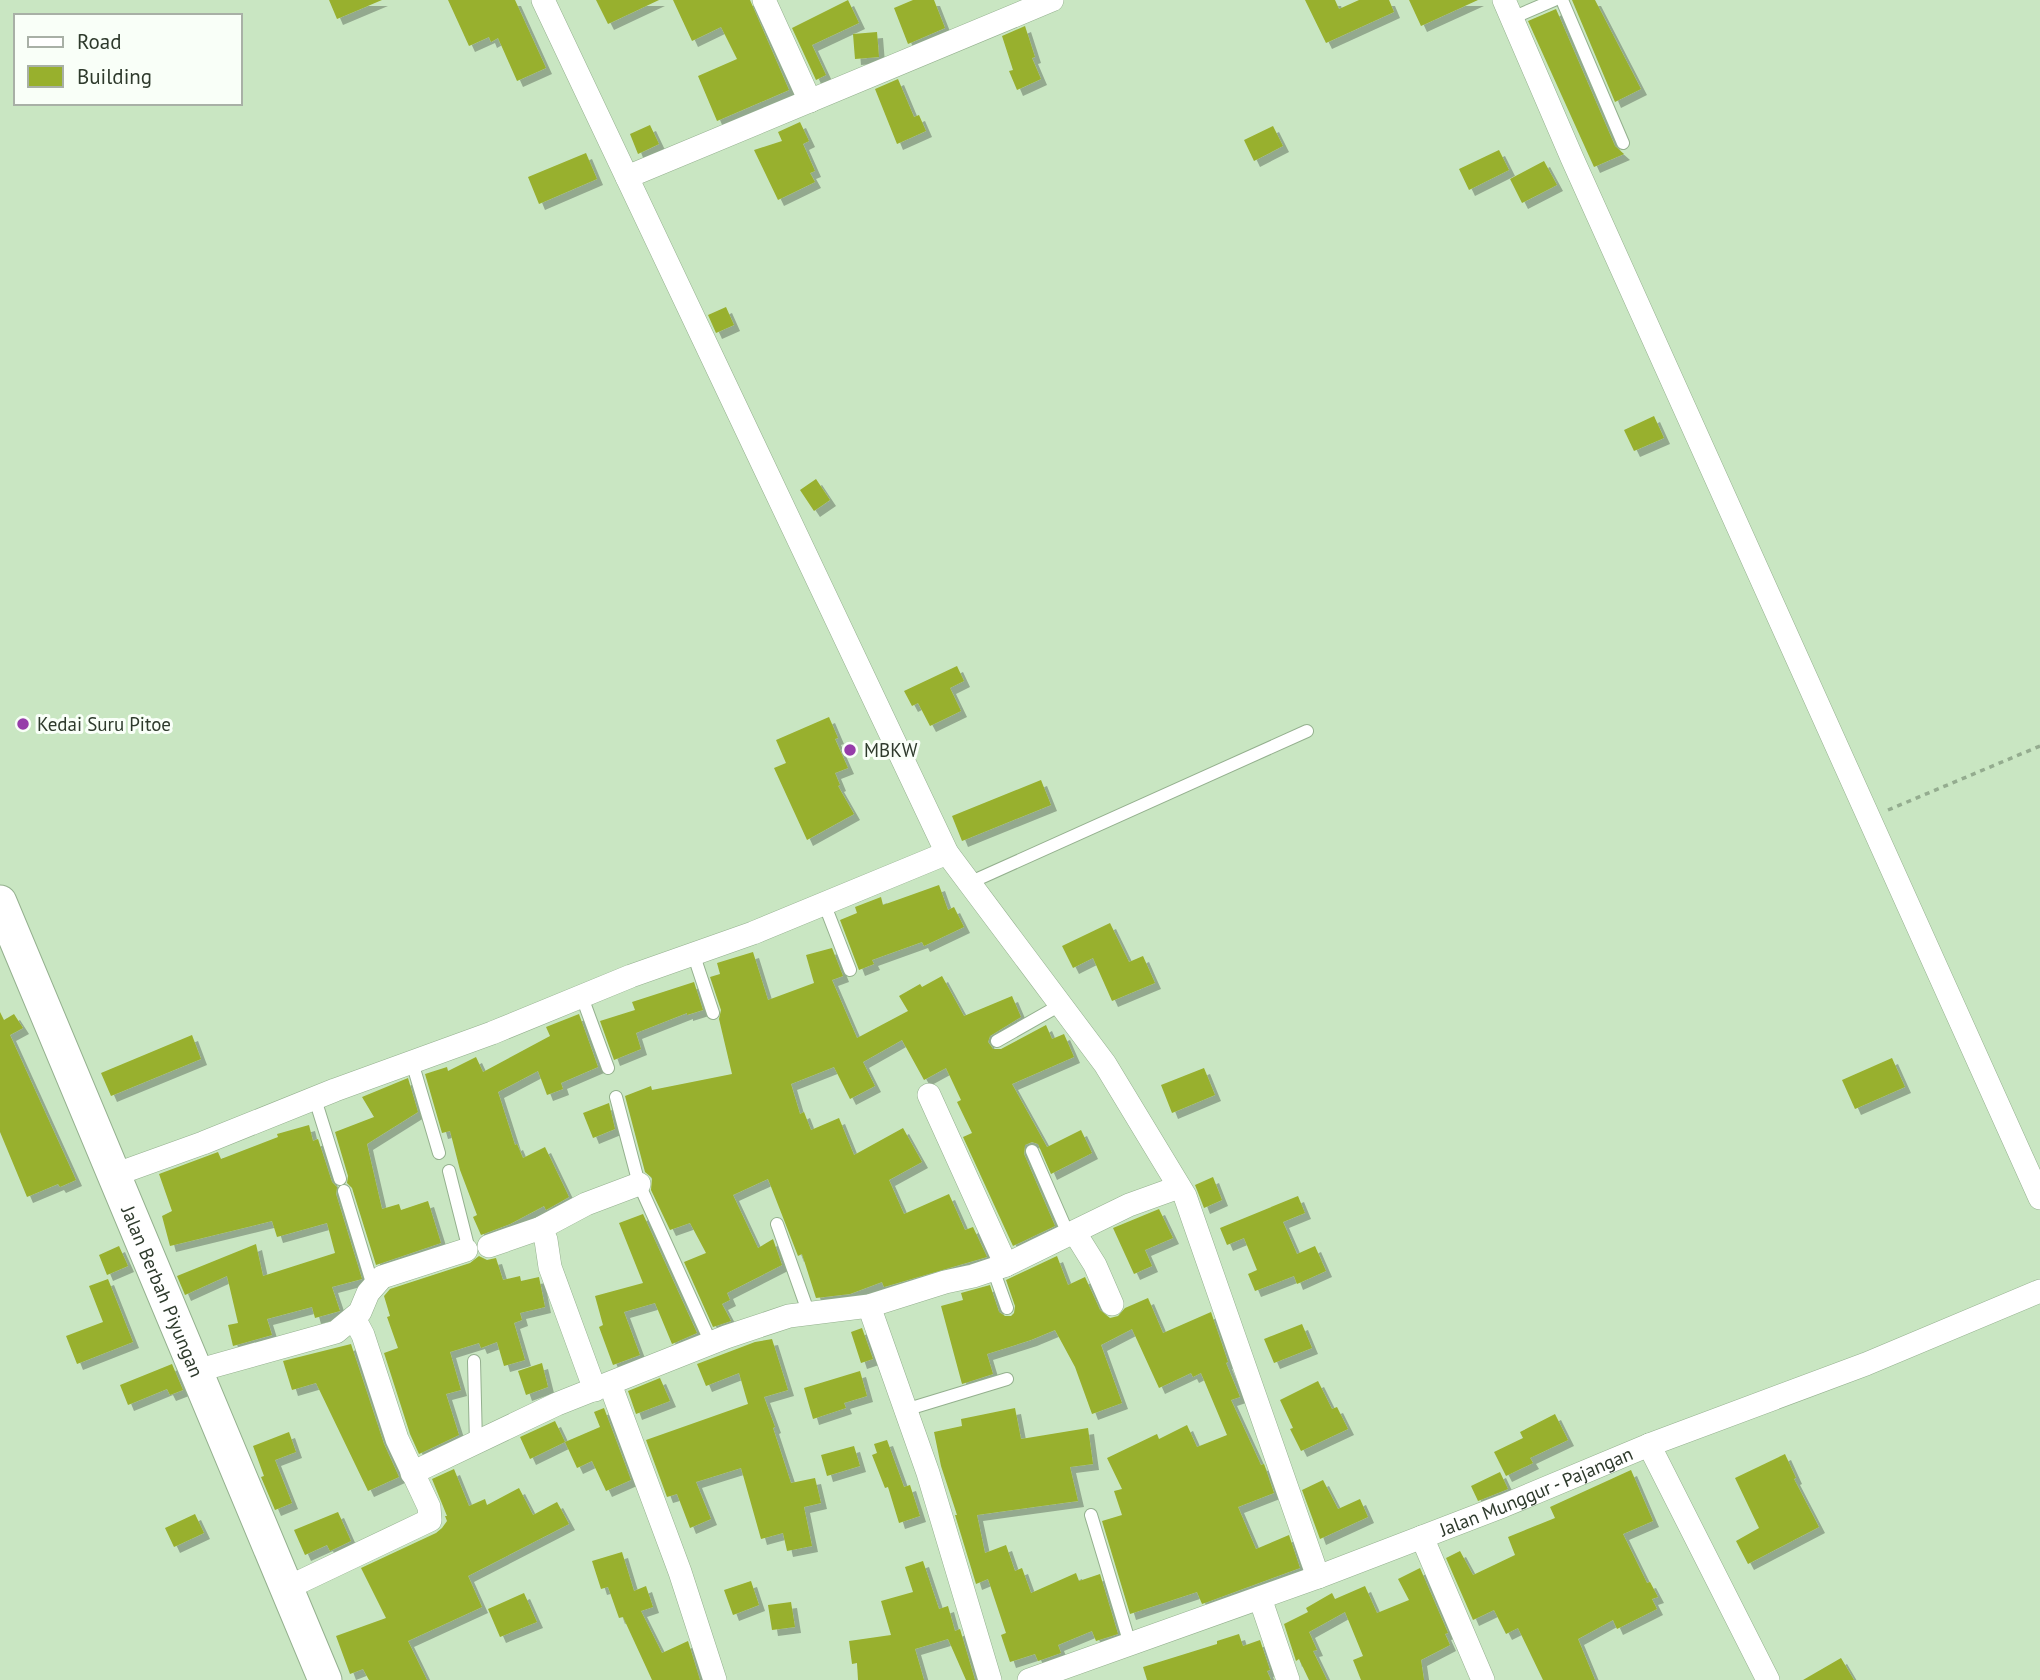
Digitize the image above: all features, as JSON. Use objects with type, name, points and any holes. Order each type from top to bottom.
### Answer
[{"type":"street","points":[[543,0],[947,853],[1105,1064],[1185,1196],[1318,1577]]},
{"type":"street","points":[[764,0],[810,101]]},
{"type":"street","points":[[626,177],[1042,2]]},
{"type":"street","points":[[1508,9],[1577,170],[2040,1198]]},
{"type":"street","points":[[114,1175],[492,1034],[693,953],[753,933],[947,853]]},
{"type":"street","name":"Jalan Berbah Piyungan","points":[[0,902],[325,1680]]},
{"type":"street","points":[[929,1095],[1000,1267]]},
{"type":"street","points":[[196,1371],[336,1332],[360,1312],[373,1286],[382,1277],[541,1228],[586,1204],[639,1184]]},
{"type":"street","points":[[412,1473],[557,1404],[711,1343],[789,1316],[869,1306],[1000,1267],[1129,1205],[1179,1186]]},
{"type":"street","points":[[541,1228],[546,1240],[550,1267],[680,1572],[715,1680]]},
{"type":"street","points":[[1072,1234],[1095,1265],[1112,1304]]},
{"type":"street","name":"Jalan Munggur - Pajangan","points":[[1029,1680],[1422,1537],[1649,1446],[1866,1364],[2040,1291]]},
{"type":"street","points":[[869,1306],[928,1473],[990,1680]]},
{"type":"street","points":[[287,1588],[430,1520],[429,1507],[397,1439],[363,1335],[354,1318]]},
{"type":"street","points":[[1649,1446],[1768,1680]]},
{"type":"street","points":[[1422,1537],[1483,1680]]},
{"type":"street","points":[[1260,1598],[1288,1680]]},
{"type":"lane","points":[[1508,9],[1554,0]]},
{"type":"lane","points":[[1562,0],[1623,143]]},
{"type":"lane","points":[[969,883],[1307,731]]},
{"type":"lane","points":[[824,903],[850,970]]},
{"type":"lane","points":[[693,953],[713,1013]]},
{"type":"lane","points":[[582,997],[608,1068]]},
{"type":"lane","points":[[998,1041],[1062,1004]]},
{"type":"lane","points":[[412,1062],[439,1153]]},
{"type":"lane","points":[[616,1097],[639,1184],[711,1343]]},
{"type":"lane","points":[[315,1098],[373,1286]]},
{"type":"lane","points":[[1032,1151],[1072,1234]]},
{"type":"lane","points":[[449,1171],[475,1249]]},
{"type":"lane","points":[[777,1224],[809,1314]]},
{"type":"lane","points":[[1000,1267],[1007,1308]]},
{"type":"lane","points":[[474,1361],[476,1444]]},
{"type":"lane","points":[[905,1410],[1007,1379]]},
{"type":"lane","points":[[1091,1515],[1130,1644]]},
{"type":"path","points":[[1870,817],[2040,746]]},
{"type":"building","points":[[329,0],[382,0],[337,19]]},
{"type":"building","points":[[448,0],[515,0],[546,68],[517,81],[498,38],[491,42],[489,37],[469,46]]},
{"type":"building","points":[[596,0],[659,0],[608,24]]},
{"type":"building","points":[[673,0],[750,0],[789,90],[717,121],[698,76],[737,59],[721,27],[692,41]]},
{"type":"building","points":[[848,0],[859,23],[812,45],[826,75],[816,80],[792,28]]},
{"type":"building","points":[[913,0],[934,0],[945,28],[908,44],[894,8]]},
{"type":"building","points":[[1305,0],[1335,0],[1339,9],[1359,0],[1389,0],[1394,12],[1326,43]]},
{"type":"building","points":[[1409,0],[1478,0],[1421,26]]},
{"type":"building","points":[[1572,0],[1595,0],[1641,89],[1615,102]]},
{"type":"building","points":[[1556,9],[1615,146],[1624,154],[1594,167],[1528,21]]},
{"type":"building","points":[[1025,26],[1035,57],[1032,58],[1041,79],[1017,90],[1009,71],[1013,70],[1002,36]]},
{"type":"building","points":[[877,32],[879,57],[855,59],[853,34]]},
{"type":"building","points":[[898,79],[914,117],[919,115],[926,131],[897,144],[875,89]]},
{"type":"building","points":[[800,122],[809,141],[803,144],[815,171],[810,173],[815,182],[778,200],[754,150],[782,141],[778,132]]},
{"type":"building","points":[[650,125],[659,144],[638,154],[630,134]]},
{"type":"building","points":[[1273,126],[1283,146],[1254,161],[1244,140]]},
{"type":"building","points":[[1499,150],[1509,170],[1469,190],[1459,169]]},
{"type":"building","points":[[586,153],[597,179],[539,204],[528,177]]},
{"type":"building","points":[[1544,161],[1557,185],[1522,203],[1510,179]]},
{"type":"building","points":[[726,307],[734,325],[716,333],[708,315]]},
{"type":"building","points":[[1654,416],[1664,438],[1634,451],[1624,430]]},
{"type":"building","points":[[816,479],[830,500],[814,511],[800,490]]},
{"type":"building","points":[[957,666],[964,681],[950,688],[961,711],[930,726],[918,703],[912,706],[904,691]]},
{"type":"building","points":[[829,717],[848,768],[835,773],[840,785],[838,786],[854,814],[807,840],[774,768],[786,763],[776,740]]},
{"type":"building","points":[[1041,780],[1051,805],[962,841],[952,816]]},
{"type":"building","points":[[939,885],[948,910],[954,907],[964,927],[924,946],[922,942],[872,960],[874,964],[859,970],[840,920],[857,913],[855,907],[881,897],[883,905]]},
{"type":"building","points":[[1110,923],[1129,962],[1143,956],[1155,983],[1112,1001],[1093,958],[1073,968],[1062,946]]},
{"type":"building","points":[[832,948],[843,976],[832,980],[857,1038],[908,1011],[899,996],[942,976],[964,1016],[1012,996],[1021,1017],[990,1036],[988,1042],[993,1049],[1001,1049],[1046,1025],[1052,1039],[1064,1034],[1074,1057],[1012,1084],[1047,1147],[1081,1130],[1092,1153],[1051,1174],[1038,1144],[1032,1142],[1025,1145],[1024,1154],[1055,1226],[1013,1246],[963,1137],[972,1133],[957,1102],[961,1100],[946,1068],[924,1080],[902,1040],[863,1062],[875,1086],[850,1099],[834,1067],[791,1084],[800,1114],[804,1112],[811,1130],[839,1118],[854,1155],[903,1128],[922,1162],[889,1180],[904,1214],[949,1194],[965,1230],[973,1227],[987,1257],[884,1287],[882,1282],[850,1294],[816,1298],[802,1254],[798,1256],[768,1179],[733,1195],[758,1248],[773,1239],[782,1265],[727,1293],[730,1300],[722,1304],[731,1321],[713,1327],[684,1262],[706,1253],[690,1223],[670,1230],[651,1190],[652,1178],[645,1172],[625,1096],[651,1086],[652,1090],[732,1074],[719,1019],[721,1010],[710,977],[720,974],[717,963],[753,952],[768,1000],[814,983],[806,955]]},
{"type":"building","points":[[694,982],[703,1010],[687,1013],[636,1033],[641,1049],[614,1060],[600,1021],[635,1010],[632,1002]]},
{"type":"building","points":[[0,1012],[4,1020],[14,1014],[23,1028],[10,1035],[76,1180],[60,1187],[58,1184],[27,1197],[0,1132]]},
{"type":"building","points":[[579,1014],[598,1067],[561,1083],[563,1089],[547,1095],[538,1071],[498,1092],[515,1145],[517,1144],[523,1158],[545,1147],[569,1197],[546,1210],[544,1206],[510,1224],[481,1235],[473,1217],[477,1215],[460,1170],[450,1131],[442,1133],[425,1074],[447,1067],[448,1071],[476,1057],[483,1072],[550,1036],[546,1027]]},
{"type":"building","points":[[192,1035],[201,1059],[111,1096],[101,1073]]},
{"type":"building","points":[[1892,1058],[1905,1087],[1855,1109],[1842,1080]]},
{"type":"building","points":[[1204,1068],[1215,1095],[1172,1113],[1161,1085]]},
{"type":"building","points":[[408,1078],[418,1112],[367,1144],[382,1209],[399,1204],[401,1210],[428,1201],[441,1243],[376,1265],[352,1188],[347,1183],[348,1176],[335,1132],[374,1117],[362,1097]]},
{"type":"building","points":[[609,1103],[615,1129],[593,1138],[583,1113]]},
{"type":"building","points":[[309,1125],[313,1141],[318,1139],[332,1182],[337,1187],[336,1194],[362,1279],[332,1287],[340,1311],[315,1318],[312,1307],[267,1319],[272,1335],[233,1346],[228,1325],[238,1323],[227,1276],[185,1295],[177,1276],[256,1244],[263,1276],[335,1253],[327,1223],[277,1237],[272,1221],[170,1246],[162,1216],[172,1211],[159,1174],[218,1152],[221,1159],[278,1137],[277,1134]]},
{"type":"building","points":[[1213,1177],[1222,1200],[1204,1208],[1195,1185]]},
{"type":"building","points":[[1298,1196],[1305,1213],[1283,1222],[1297,1254],[1315,1246],[1326,1271],[1297,1284],[1294,1276],[1255,1291],[1248,1274],[1257,1270],[1244,1238],[1227,1245],[1220,1228]]},
{"type":"building","points":[[1159,1209],[1173,1238],[1145,1250],[1152,1266],[1134,1274],[1113,1228]]},
{"type":"building","points":[[643,1214],[697,1333],[672,1344],[655,1303],[624,1312],[640,1355],[613,1365],[599,1327],[603,1325],[595,1296],[643,1283],[619,1223]]},
{"type":"building","points":[[119,1246],[128,1266],[107,1275],[99,1255]]},
{"type":"building","points":[[479,1256],[487,1260],[496,1258],[503,1280],[520,1276],[521,1281],[539,1277],[545,1307],[520,1313],[522,1320],[514,1323],[525,1360],[504,1366],[497,1342],[481,1348],[479,1343],[450,1352],[461,1390],[446,1394],[459,1435],[419,1454],[384,1353],[398,1348],[387,1317],[390,1316],[384,1296],[390,1289],[470,1263]]},
{"type":"building","points":[[1057,1256],[1068,1285],[1085,1277],[1100,1310],[1110,1318],[1148,1298],[1163,1333],[1211,1312],[1228,1362],[1226,1363],[1240,1397],[1231,1400],[1261,1465],[1264,1464],[1274,1493],[1238,1507],[1256,1549],[1289,1535],[1300,1568],[1202,1604],[1197,1592],[1130,1614],[1102,1521],[1122,1515],[1114,1491],[1122,1489],[1107,1458],[1157,1434],[1159,1439],[1187,1425],[1197,1447],[1227,1435],[1201,1373],[1193,1377],[1191,1373],[1159,1388],[1132,1329],[1101,1345],[1122,1403],[1092,1414],[1075,1367],[1055,1330],[987,1354],[993,1374],[962,1384],[941,1306],[963,1300],[961,1293],[990,1285],[999,1312],[1011,1316],[1015,1306],[1006,1280]]},
{"type":"building","points":[[108,1279],[133,1342],[77,1364],[66,1336],[103,1322],[89,1286]]},
{"type":"building","points":[[1302,1324],[1312,1348],[1274,1363],[1264,1339]]},
{"type":"building","points":[[862,1328],[873,1359],[861,1363],[851,1332]]},
{"type":"building","points":[[772,1339],[788,1390],[764,1397],[775,1427],[773,1428],[791,1483],[815,1478],[821,1503],[804,1507],[812,1546],[787,1551],[783,1533],[761,1539],[741,1468],[696,1482],[711,1519],[690,1528],[677,1494],[667,1497],[646,1440],[748,1404],[739,1373],[706,1386],[697,1364],[755,1342]]},
{"type":"building","points":[[351,1344],[384,1444],[399,1477],[368,1491],[316,1383],[292,1390],[283,1361]]},
{"type":"building","points":[[542,1363],[548,1387],[526,1395],[518,1371]]},
{"type":"building","points":[[172,1364],[183,1390],[170,1395],[167,1389],[128,1405],[120,1385]]},
{"type":"building","points":[[860,1371],[867,1396],[844,1403],[846,1408],[813,1419],[804,1388]]},
{"type":"building","points":[[660,1378],[670,1401],[636,1414],[628,1391]]},
{"type":"building","points":[[1318,1381],[1332,1409],[1337,1407],[1348,1429],[1301,1451],[1280,1400]]},
{"type":"building","points":[[604,1408],[631,1480],[606,1491],[592,1461],[577,1468],[565,1442],[600,1427],[594,1412]]},
{"type":"building","points":[[1015,1408],[1021,1439],[1088,1428],[1093,1464],[1070,1467],[1078,1501],[977,1515],[985,1553],[1006,1545],[1015,1571],[1022,1568],[1031,1593],[1076,1573],[1079,1581],[1100,1574],[1118,1634],[1096,1641],[1092,1631],[1058,1645],[1061,1653],[1038,1661],[1035,1654],[1010,1662],[1001,1635],[1006,1633],[988,1579],[976,1584],[941,1466],[934,1432],[962,1426],[961,1419]]},
{"type":"building","points":[[1555,1414],[1568,1440],[1530,1458],[1533,1463],[1506,1476],[1494,1452],[1523,1438],[1520,1432]]},
{"type":"building","points":[[555,1421],[565,1442],[530,1459],[520,1437]]},
{"type":"building","points":[[289,1432],[296,1452],[275,1460],[292,1503],[275,1510],[261,1477],[264,1476],[253,1446]]},
{"type":"building","points":[[887,1440],[904,1487],[910,1485],[920,1516],[899,1523],[888,1487],[885,1488],[872,1455],[877,1453],[874,1444]]},
{"type":"building","points":[[854,1446],[860,1466],[827,1476],[821,1455]]},
{"type":"building","points":[[1785,1454],[1796,1478],[1794,1479],[1819,1527],[1748,1564],[1736,1541],[1759,1528],[1735,1478]]},
{"type":"building","points":[[454,1469],[469,1506],[485,1499],[487,1505],[519,1488],[533,1515],[557,1502],[569,1524],[468,1576],[482,1607],[408,1641],[427,1680],[369,1680],[363,1669],[350,1674],[336,1636],[386,1618],[361,1568],[442,1528],[447,1516],[432,1479]]},
{"type":"building","points":[[1631,1470],[1653,1521],[1623,1534],[1647,1583],[1650,1582],[1658,1597],[1652,1599],[1657,1609],[1617,1629],[1613,1620],[1578,1639],[1595,1680],[1543,1680],[1518,1628],[1506,1634],[1494,1610],[1473,1620],[1446,1558],[1460,1551],[1473,1575],[1515,1555],[1508,1537],[1555,1518],[1550,1507]]},
{"type":"building","points":[[1500,1472],[1508,1489],[1478,1501],[1471,1486]]},
{"type":"building","points":[[1323,1480],[1338,1509],[1360,1499],[1368,1517],[1320,1539],[1302,1490]]},
{"type":"building","points":[[338,1512],[351,1541],[330,1551],[327,1545],[305,1555],[294,1530]]},
{"type":"building","points":[[195,1514],[204,1533],[174,1547],[165,1528]]},
{"type":"building","points":[[622,1552],[634,1591],[646,1586],[653,1607],[641,1611],[662,1653],[688,1641],[700,1680],[652,1680],[623,1617],[619,1618],[608,1587],[601,1589],[592,1561]]},
{"type":"building","points":[[923,1561],[939,1609],[948,1606],[955,1631],[960,1629],[975,1680],[966,1680],[948,1639],[915,1649],[924,1680],[858,1680],[857,1663],[852,1664],[849,1641],[891,1635],[881,1601],[913,1592],[905,1567]]},
{"type":"building","points":[[1420,1568],[1448,1633],[1445,1634],[1450,1645],[1421,1660],[1424,1680],[1361,1680],[1353,1660],[1363,1656],[1345,1612],[1309,1632],[1317,1650],[1313,1651],[1327,1680],[1309,1680],[1299,1659],[1296,1661],[1284,1624],[1308,1612],[1306,1608],[1332,1593],[1335,1599],[1365,1586],[1377,1613],[1409,1600],[1398,1579]]},
{"type":"building","points":[[751,1581],[759,1605],[733,1615],[724,1590]]},
{"type":"building","points":[[524,1593],[537,1622],[500,1637],[488,1609]]},
{"type":"building","points":[[791,1602],[795,1627],[772,1630],[768,1605]]},
{"type":"building","points":[[1239,1634],[1243,1646],[1260,1640],[1271,1680],[1147,1680],[1143,1667],[1217,1644],[1217,1641]]},
{"type":"building","points":[[1841,1658],[1854,1680],[1803,1680]]},
{"type":"place","name":"Kedai Suru Pitoe","points":[[23,724]]},
{"type":"place","name":"MBKW","points":[[850,750]]}]
